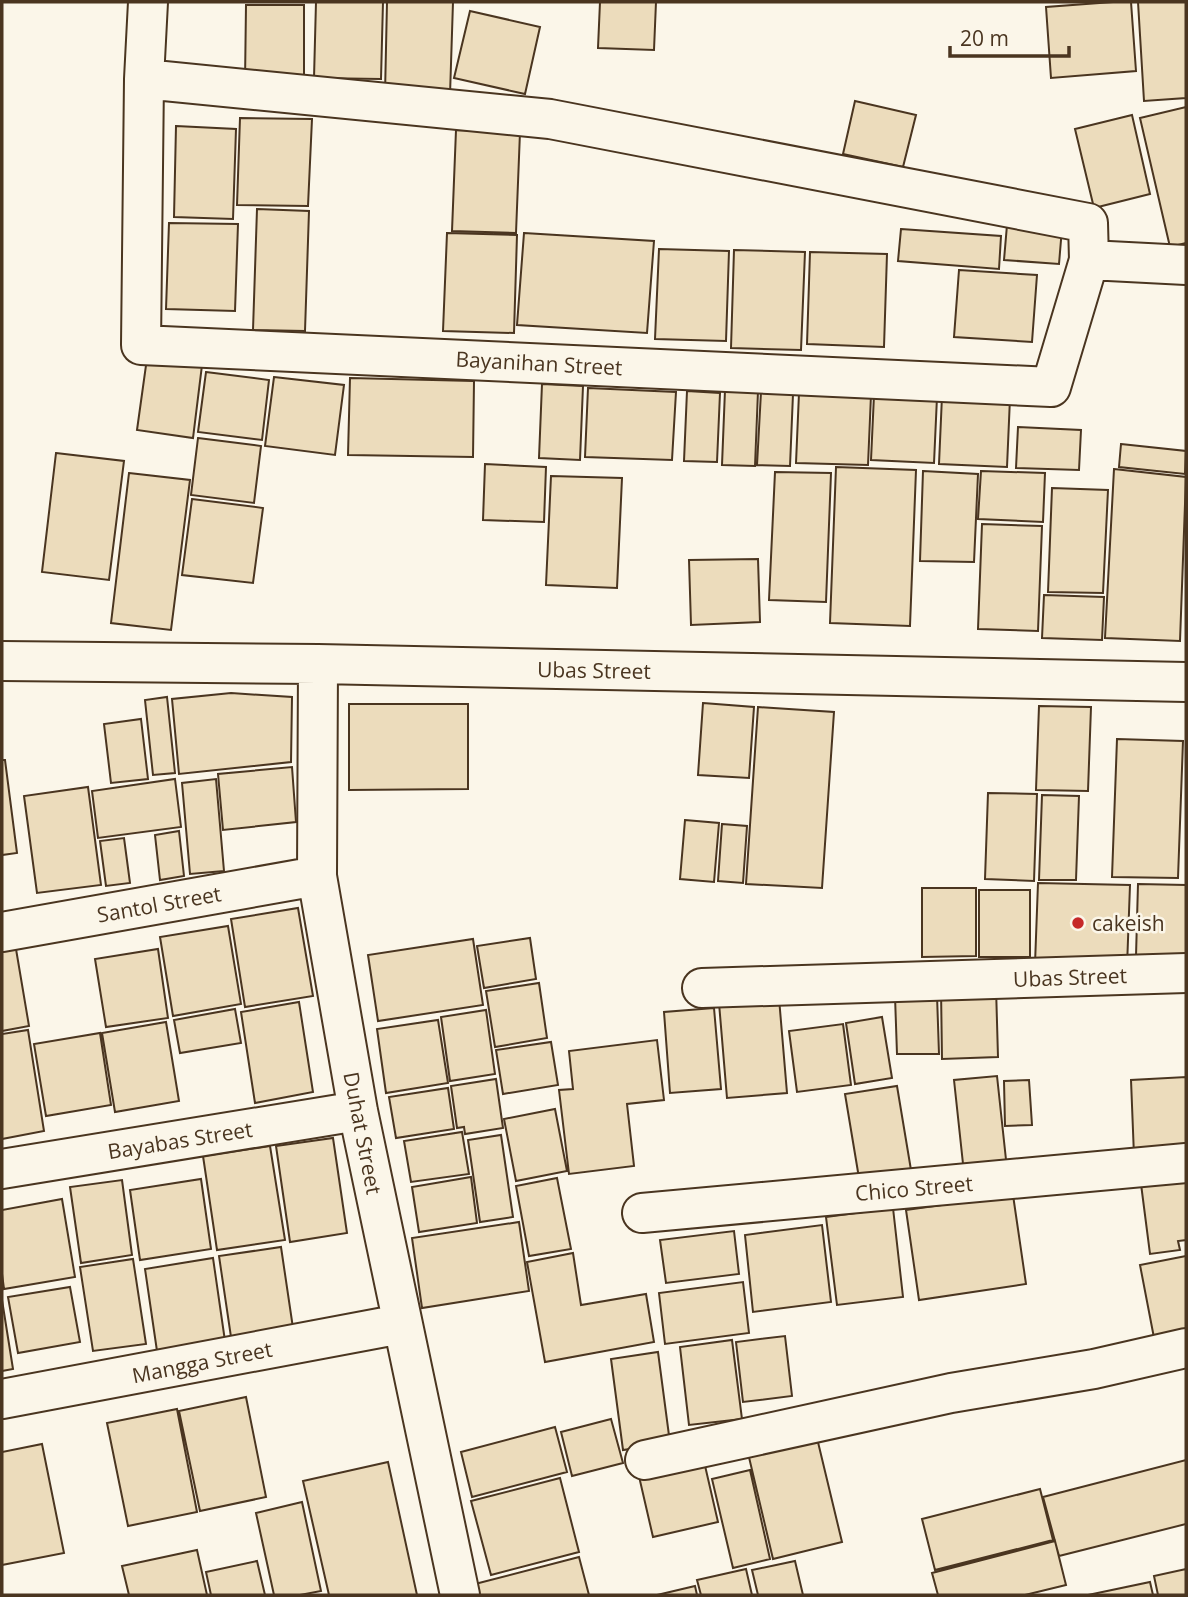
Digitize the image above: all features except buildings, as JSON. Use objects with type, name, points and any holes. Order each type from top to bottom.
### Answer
[{"type":"street","name":"Bayanihan Street","points":[[148,2],[144,79],[141,345],[1051,387],[1089,260]]},
{"type":"street","points":[[144,79],[550,119],[1088,223],[1089,260],[1186,265]]},
{"type":"street","name":"Ubas Street","points":[[2,661],[318,664],[1186,682]]},
{"type":"street","name":"Duhat Street","points":[[318,664],[317,876],[358,1111],[460,1595]]},
{"type":"street","name":"Santol Street","points":[[2,932],[317,876]]},
{"type":"street","name":"Ubas Street","points":[[702,988],[1186,973]]},
{"type":"street","name":"Bayabas Street","points":[[2,1169],[358,1111]]},
{"type":"street","name":"Chico Street","points":[[642,1213],[1186,1163]]},
{"type":"street","name":"Mangga Street","points":[[2,1399],[401,1325]]},
{"type":"street","points":[[645,1460],[951,1393],[1094,1369],[1186,1348]]},
{"type":"place","name":"cakeish","points":[[1078,923]]}]
